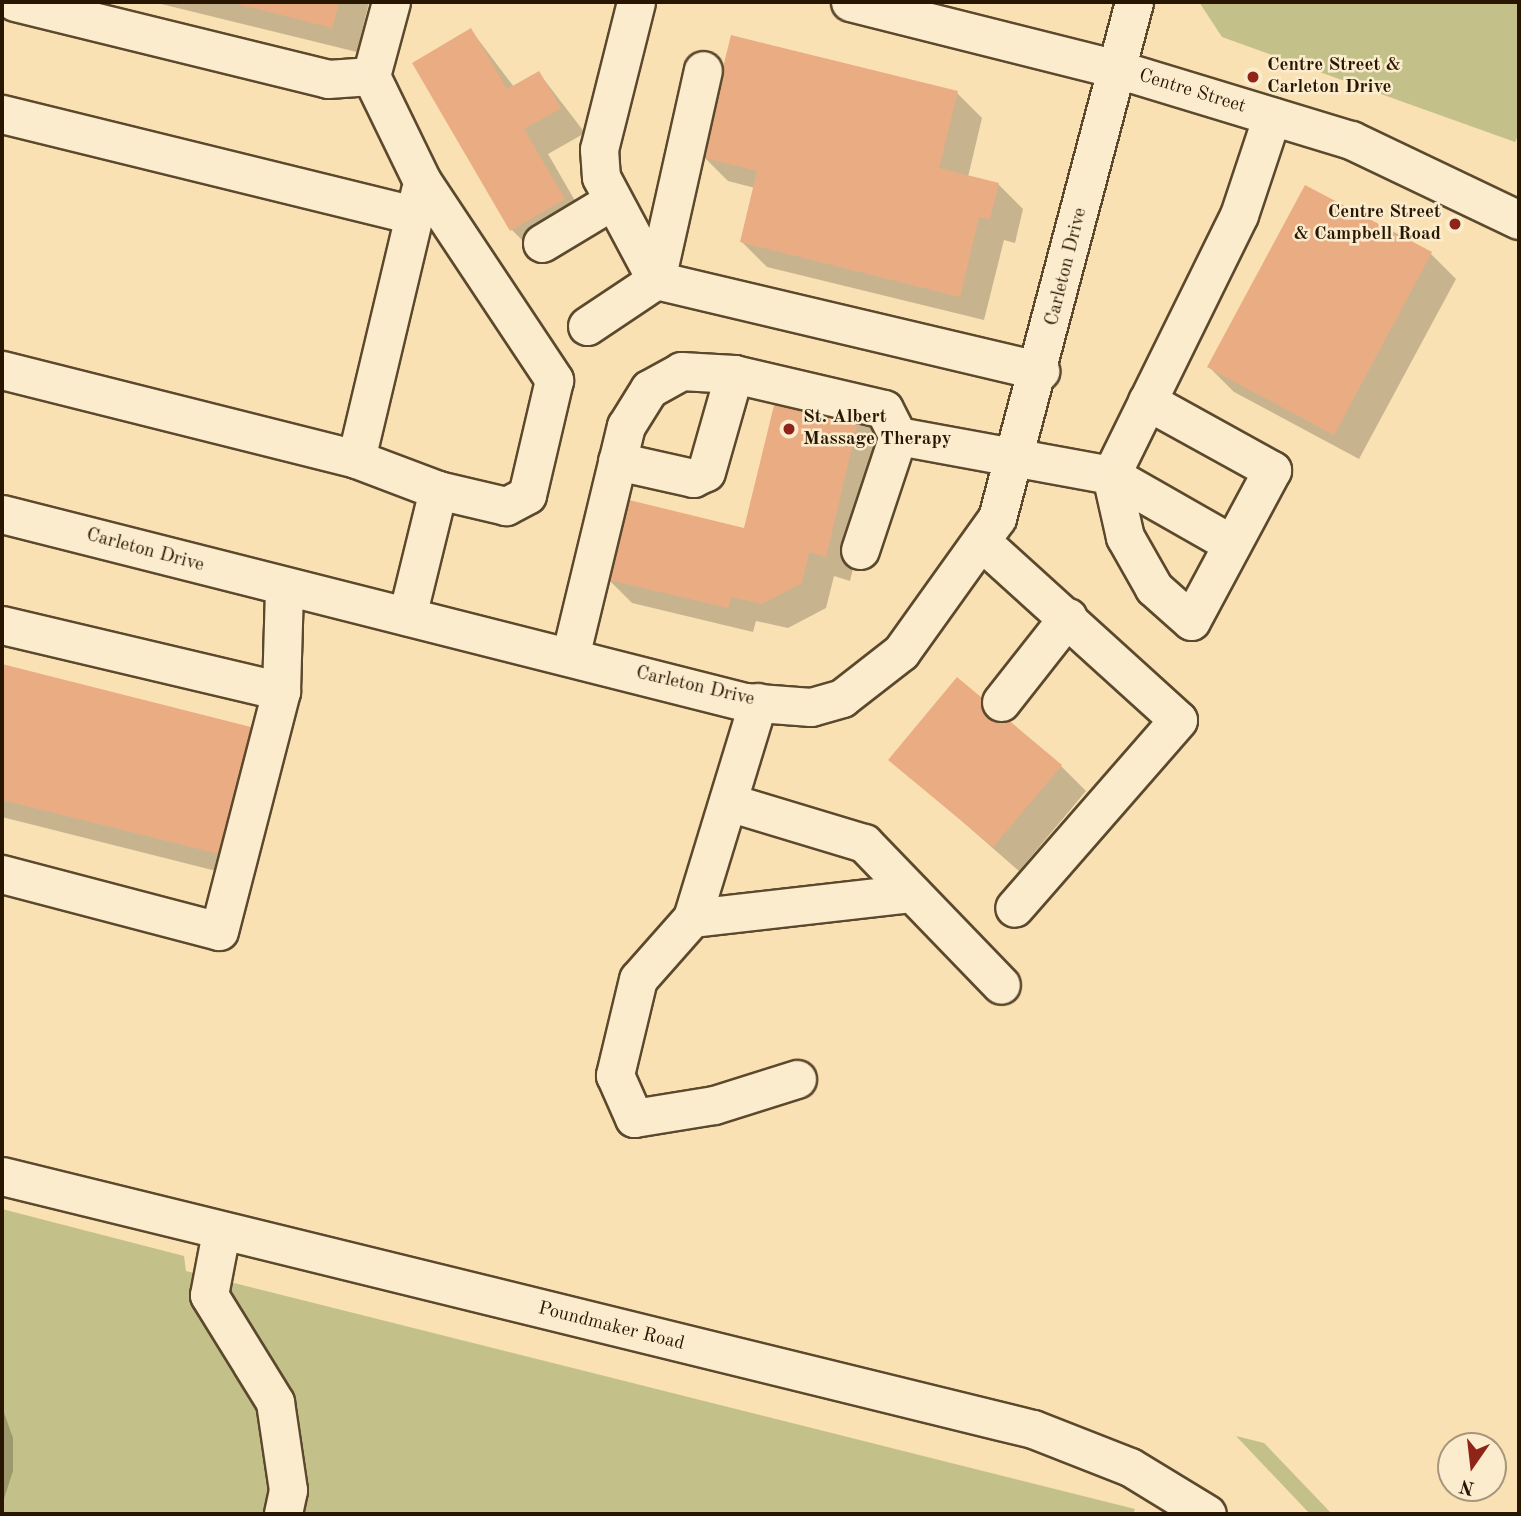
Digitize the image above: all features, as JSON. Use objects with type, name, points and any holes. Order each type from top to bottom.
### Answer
[{"type":"street","points":[[15,2],[328,79],[371,76]]},
{"type":"street","points":[[2,370],[356,459],[438,490],[506,506],[527,495],[554,380],[418,198],[371,76],[391,2]]},
{"type":"street","points":[[636,2],[599,149],[601,177],[656,280],[1040,371]]},
{"type":"street","name":"Centre Street","points":[[850,2],[1117,69],[1272,116],[1399,159],[1519,220]]},
{"type":"street","name":"Carleton Drive","points":[[2,514],[284,588],[758,702],[811,707],[872,679],[901,652],[983,543],[1016,461],[1134,2]]},
{"type":"street","points":[[587,326],[656,280],[703,70]]},
{"type":"street","points":[[2,114],[418,198]]},
{"type":"street","points":[[1147,401],[1272,470],[1191,621],[1154,588],[1125,537],[1111,475],[1147,401],[1239,215],[1272,116]]},
{"type":"street","points":[[356,459],[418,198]]},
{"type":"street","points":[[542,243],[612,201]]},
{"type":"street","points":[[570,657],[626,426],[649,389],[681,370],[734,374],[884,409],[898,436],[860,550]]},
{"type":"street","points":[[617,461],[693,478],[706,472],[734,374]]},
{"type":"street","points":[[898,436],[1016,461],[1111,475],[1232,544]]},
{"type":"street","points":[[407,616],[438,490]]},
{"type":"street","points":[[983,543],[1068,617],[1178,720],[1014,908]]},
{"type":"street","points":[[2,874],[219,931],[281,691],[284,588]]},
{"type":"street","points":[[1001,702],[1068,617]]},
{"type":"street","points":[[2,625],[281,691]]},
{"type":"street","points":[[758,702],[692,918],[638,979],[615,1075],[634,1118],[714,1105],[797,1079]]},
{"type":"street","points":[[727,802],[864,843],[1001,985]]},
{"type":"street","points":[[692,918],[912,893]]},
{"type":"street","name":"Poundmaker Road","points":[[2,1175],[221,1232],[1032,1429],[1130,1467],[1206,1514]]},
{"type":"street","points":[[221,1232],[209,1295],[275,1402],[288,1490],[283,1514]]},
{"type":"shaded area","points":[[1199,2],[1519,2],[1519,134],[1515,142],[1222,37]]},
{"type":"shaded area","points":[[2,1209],[184,1256],[186,1271],[1135,1509],[1133,1514],[2,1514]]},
{"type":"shaded area","points":[[1236,1436],[1264,1443],[1332,1514],[1310,1514]]},
{"type":"building","points":[[230,2],[339,2],[332,28]]},
{"type":"building","points":[[471,28],[507,89],[539,71],[561,108],[524,129],[565,199],[510,231],[412,63]]},
{"type":"building","points":[[731,35],[958,91],[939,168],[999,183],[990,219],[979,217],[960,297],[740,242],[757,171],[701,157]]},
{"type":"building","points":[[1305,185],[1432,252],[1334,435],[1207,367]]},
{"type":"building","points":[[777,393],[860,413],[826,557],[809,552],[802,583],[762,604],[731,597],[728,608],[605,579],[625,499],[744,528]]},
{"type":"building","points":[[2,664],[251,727],[219,854],[2,800]]},
{"type":"building","points":[[957,677],[1062,765],[993,847],[888,760]]},
{"type":"place","name":"Centre Street & Carleton Drive","points":[[1253,77]]},
{"type":"place","name":"Centre Street & Campbell Road","points":[[1455,224]]},
{"type":"place","name":"St. Albert Massage Therapy","points":[[789,429]]}]
